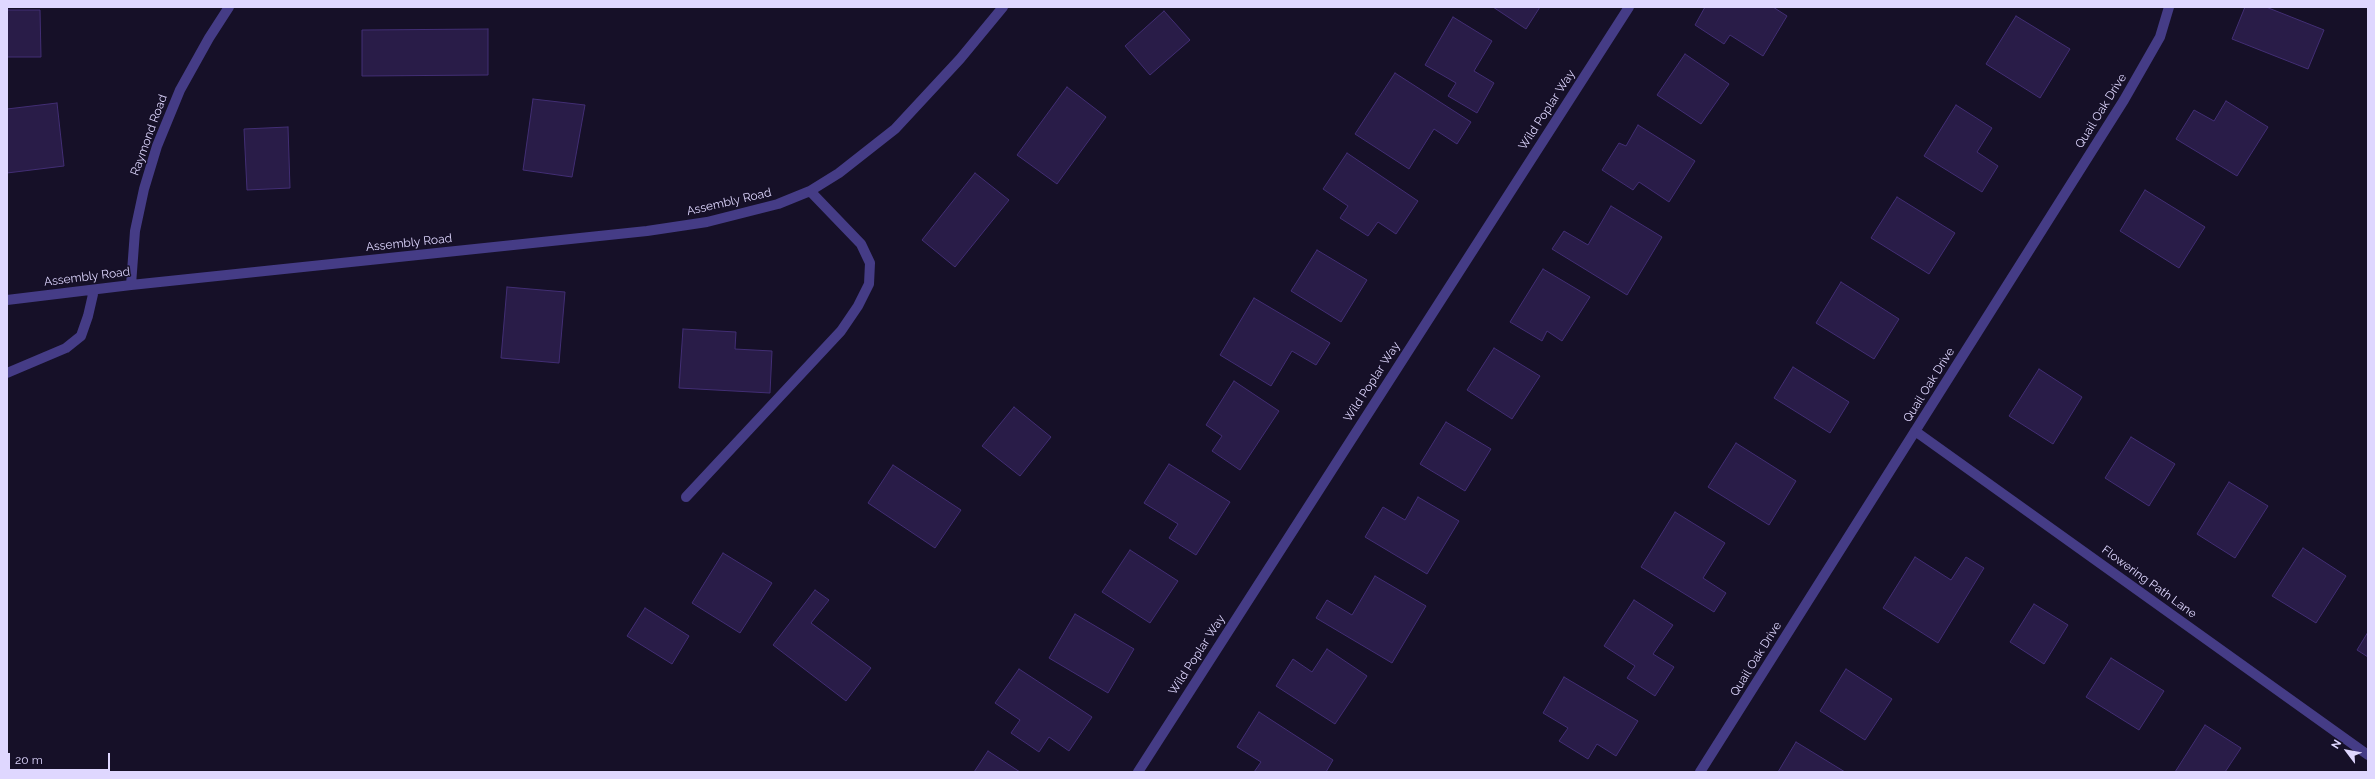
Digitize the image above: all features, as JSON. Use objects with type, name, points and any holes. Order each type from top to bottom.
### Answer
[{"type":"street","name":"Raymond Road","points":[[131,285],[135,231],[144,189],[157,146],[180,90],[209,38],[229,7]]},
{"type":"street","name":"Assembly Road","points":[[7,300],[131,285],[647,231],[707,222],[778,204],[810,191],[867,154],[896,129],[960,59],[1003,7]]},
{"type":"street","name":"Wild Poplar Way","points":[[1138,772],[1629,7]]},
{"type":"street","name":"Quail Oak Drive","points":[[1700,772],[2124,100],[2160,37],[2169,7]]},
{"type":"street","points":[[686,497],[841,331],[858,306],[869,284],[870,263],[861,244],[810,191]]},
{"type":"street","points":[[7,373],[66,348],[81,336],[88,316],[94,290]]},
{"type":"street","name":"Flowering Path Lane","points":[[1915,431],[2368,755]]},
{"type":"building","points":[[1493,7],[1540,7],[1526,29]]},
{"type":"building","points":[[1705,7],[1773,7],[1787,16],[1763,56],[1730,35],[1724,44],[1695,25]]},
{"type":"building","points":[[2245,7],[2266,7],[2324,30],[2308,69],[2232,39]]},
{"type":"building","points":[[7,10],[40,10],[41,57],[7,57]]},
{"type":"building","points":[[1164,11],[1190,40],[1150,75],[1125,46]]},
{"type":"building","points":[[2016,16],[2070,49],[2040,98],[1986,64]]},
{"type":"building","points":[[1453,17],[1492,41],[1474,71],[1494,83],[1477,113],[1448,96],[1456,83],[1425,65]]},
{"type":"building","points":[[488,29],[488,75],[362,76],[362,30]]},
{"type":"building","points":[[1685,54],[1729,84],[1701,124],[1657,95]]},
{"type":"building","points":[[1395,73],[1471,122],[1457,144],[1434,129],[1409,169],[1355,134]]},
{"type":"building","points":[[1067,87],[1106,117],[1057,184],[1017,155]]},
{"type":"building","points":[[533,99],[585,105],[572,177],[523,170]]},
{"type":"building","points":[[2226,101],[2268,127],[2237,176],[2176,139],[2194,110],[2214,121]]},
{"type":"building","points":[[57,103],[64,166],[7,173],[7,109]]},
{"type":"building","points":[[1956,105],[1992,128],[1977,152],[1998,166],[1982,192],[1924,156]]},
{"type":"building","points":[[1638,125],[1695,161],[1669,202],[1639,182],[1633,190],[1602,170],[1619,143],[1626,146]]},
{"type":"building","points":[[288,127],[290,188],[247,190],[244,129]]},
{"type":"building","points":[[1347,153],[1418,201],[1396,234],[1378,222],[1368,236],[1340,218],[1348,206],[1323,189]]},
{"type":"building","points":[[975,173],[1009,200],[955,267],[922,240]]},
{"type":"building","points":[[2145,190],[2205,227],[2179,268],[2120,231]]},
{"type":"building","points":[[1897,197],[1955,233],[1929,274],[1871,238]]},
{"type":"building","points":[[1611,206],[1662,237],[1627,295],[1552,249],[1564,231],[1588,245]]},
{"type":"building","points":[[1317,250],[1367,280],[1341,322],[1291,291]]},
{"type":"building","points":[[1543,269],[1590,297],[1562,341],[1547,331],[1542,341],[1510,322]]},
{"type":"building","points":[[1841,282],[1899,319],[1874,359],[1816,323]]},
{"type":"building","points":[[507,287],[565,292],[559,363],[501,358]]},
{"type":"building","points":[[1254,298],[1330,343],[1316,365],[1292,351],[1271,386],[1220,355]]},
{"type":"building","points":[[683,329],[736,332],[735,349],[772,351],[770,393],[679,388]]},
{"type":"building","points":[[1494,348],[1540,376],[1512,419],[1467,390]]},
{"type":"building","points":[[1793,367],[1849,402],[1830,433],[1774,398]]},
{"type":"building","points":[[2039,369],[2082,397],[2053,444],[2009,416]]},
{"type":"building","points":[[1234,381],[1279,411],[1240,470],[1212,451],[1222,436],[1206,425]]},
{"type":"building","points":[[1014,407],[1051,437],[1020,476],[982,446]]},
{"type":"building","points":[[1446,422],[1491,449],[1465,491],[1420,464]]},
{"type":"building","points":[[2131,437],[2175,464],[2149,506],[2105,478]]},
{"type":"building","points":[[1736,443],[1796,481],[1769,525],[1708,487]]},
{"type":"building","points":[[1169,464],[1230,502],[1196,555],[1169,538],[1178,524],[1144,503]]},
{"type":"building","points":[[893,465],[961,510],[935,548],[868,503]]},
{"type":"building","points":[[2229,482],[2268,506],[2235,558],[2197,534]]},
{"type":"building","points":[[1418,497],[1459,521],[1427,574],[1365,537],[1383,507],[1405,520]]},
{"type":"building","points":[[1675,512],[1725,543],[1703,578],[1726,593],[1714,612],[1641,567]]},
{"type":"building","points":[[2303,548],[2346,576],[2316,623],[2272,596]]},
{"type":"building","points":[[1130,550],[1178,581],[1150,623],[1102,592]]},
{"type":"building","points":[[723,553],[772,583],[740,633],[692,603]]},
{"type":"building","points":[[1915,557],[1951,580],[1966,557],[1984,568],[1938,643],[1883,608]]},
{"type":"building","points":[[1375,576],[1426,606],[1392,663],[1316,618],[1327,600],[1352,615]]},
{"type":"building","points":[[815,590],[829,600],[811,623],[871,668],[846,701],[773,645]]},
{"type":"building","points":[[1634,600],[1673,625],[1653,654],[1674,667],[1655,696],[1627,678],[1635,666],[1604,646]]},
{"type":"building","points":[[2034,604],[2068,625],[2044,664],[2010,642]]},
{"type":"building","points":[[645,608],[689,636],[672,664],[627,636]]},
{"type":"building","points":[[1075,614],[1134,649],[1108,693],[1049,658]]},
{"type":"building","points":[[2368,632],[2368,657],[2357,650]]},
{"type":"building","points":[[1327,649],[1367,676],[1335,724],[1276,686],[1293,659],[1312,672]]},
{"type":"building","points":[[2111,658],[2164,691],[2139,730],[2086,697]]},
{"type":"building","points":[[1019,669],[1092,717],[1069,751],[1049,737],[1039,752],[1011,733],[1020,720],[995,703]]},
{"type":"building","points":[[1846,669],[1892,699],[1865,740],[1820,711]]},
{"type":"building","points":[[1564,677],[1638,721],[1616,756],[1597,744],[1588,759],[1559,741],[1568,728],[1543,713]]},
{"type":"building","points":[[1259,712],[1333,760],[1326,772],[1254,772],[1261,762],[1237,747]]},
{"type":"building","points":[[2205,725],[2241,748],[2225,772],[2175,772]]},
{"type":"building","points":[[1796,742],[1845,772],[1778,772]]},
{"type":"building","points":[[988,751],[1020,772],[974,772]]}]
